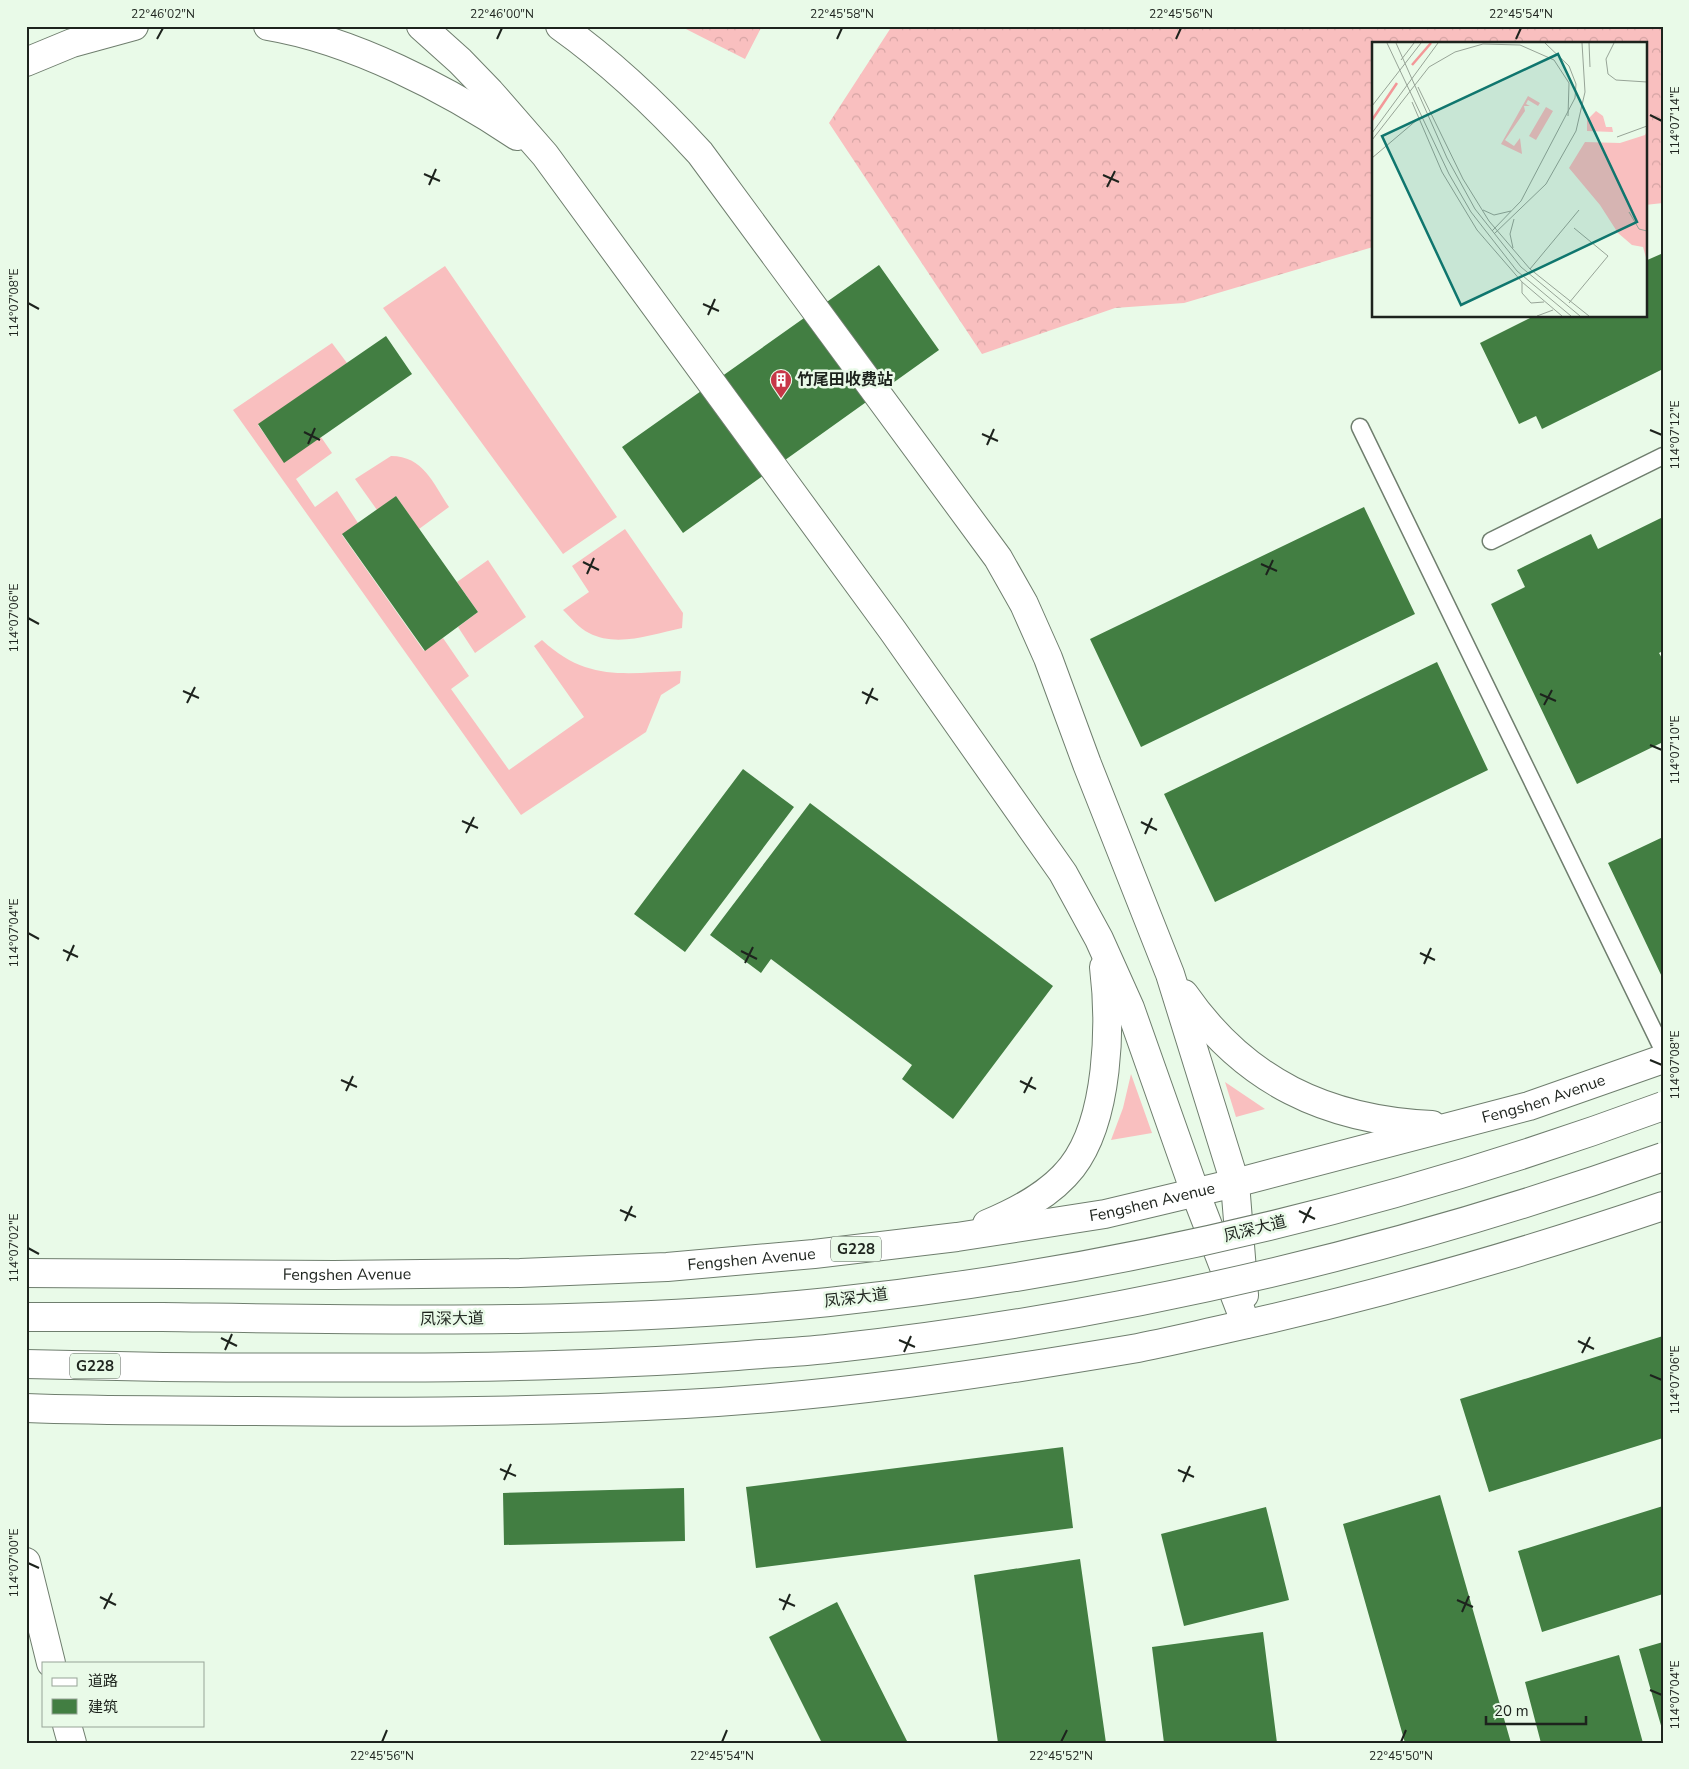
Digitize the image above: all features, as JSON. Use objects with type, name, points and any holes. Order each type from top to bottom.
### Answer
[{"type":"main road","points":[[26,62],[72,43],[134,26]]},
{"type":"main road","points":[[268,26],[334,44],[411,75],[494,120],[545,155]]},
{"type":"main road","points":[[420,26],[460,61],[545,155],[893,630],[1063,873],[1099,939],[1130,1008],[1195,1192],[1246,1324]]},
{"type":"main road","points":[[560,26],[637,88],[700,152],[998,558],[1024,604],[1048,658],[1087,764],[1170,974],[1235,1183],[1246,1324]]},
{"type":"main road","points":[[583,26],[637,88]]},
{"type":"main road","points":[[957,1237],[1001,1218],[1049,1190],[1073,1166],[1092,1130],[1105,1069],[1107,1047],[1106,983],[1099,939]]},
{"type":"main road","points":[[1170,974],[1195,1011],[1225,1043],[1256,1069],[1292,1091],[1331,1108],[1359,1116],[1416,1124],[1459,1125]]},
{"type":"main road","name":"Fengshen Avenue","points":[[26,1273],[344,1275],[520,1273],[667,1267],[814,1254],[957,1237],[1105,1214],[1235,1183],[1529,1106],[1663,1059]]},
{"type":"main road","name":"凤深大道","points":[[26,1317],[428,1320],[582,1317],[697,1312],[829,1302],[1087,1265],[1218,1238],[1410,1188],[1516,1157],[1663,1106]]},
{"type":"main road","name":"G228","points":[[26,1364],[163,1367],[430,1368],[564,1365],[699,1358],[833,1348],[965,1332],[1097,1310],[1229,1284],[1330,1259],[1511,1208],[1663,1157]]},
{"type":"main road","points":[[26,1408],[363,1412],[522,1410],[685,1404],[828,1393],[977,1373],[1136,1348],[1294,1314],[1446,1273],[1595,1229],[1663,1206]]},
{"type":"main road","points":[[26,1562],[51,1662]]},
{"type":"main road","points":[[67,1726],[72,1743]]},
{"type":"lane","points":[[1360,427],[1663,1050]]},
{"type":"lane","points":[[1491,541],[1663,456]]},
{"type":"green space","points":[[680,26],[762,26],[745,59]]},
{"type":"green space","points":[[892,26],[1663,26],[1663,203],[1646,205],[1646,42],[1372,42],[1372,247],[1184,303],[1115,308],[982,354],[829,123]]},
{"type":"green space","points":[[445,266],[617,517],[563,554],[383,308]]},
{"type":"green space","points":[[332,343],[347,363],[258,425],[284,462],[321,437],[332,453],[296,479],[315,507],[337,491],[358,523],[342,535],[424,651],[443,638],[469,676],[451,689],[509,770],[584,717],[534,646],[542,640],[575,663],[591,669],[624,673],[681,671],[680,683],[661,695],[646,732],[521,815],[233,410]]},
{"type":"green space","points":[[391,456],[402,457],[411,461],[426,472],[449,507],[419,529],[396,496],[377,510],[355,479]]},
{"type":"green space","points":[[625,529],[683,613],[682,628],[623,640],[611,639],[585,631],[563,610],[589,592],[572,566]]},
{"type":"green space","points":[[488,560],[526,617],[475,653],[458,627],[478,612],[457,582]]},
{"type":"green space","points":[[1131,1074],[1152,1133],[1111,1140],[1123,1108]]},
{"type":"green space","points":[[1225,1082],[1265,1109],[1236,1117]]},
{"type":"building","points":[[1661,254],[1663,258],[1663,369],[1542,429],[1536,416],[1519,424],[1480,343],[1530,318],[1646,318],[1646,261]]},
{"type":"building","name":"竹尾田收费站","points":[[879,265],[939,350],[683,533],[622,447]]},
{"type":"building","points":[[386,336],[412,374],[284,463],[258,424]]},
{"type":"building","points":[[396,496],[478,612],[425,651],[342,534]]},
{"type":"building","points":[[1364,507],[1415,614],[1141,747],[1090,639]]},
{"type":"building","points":[[1663,517],[1663,651],[1659,653],[1663,660],[1663,742],[1577,784],[1491,604],[1525,587],[1517,570],[1591,534],[1598,549]]},
{"type":"building","points":[[1437,662],[1488,770],[1215,902],[1164,794]]},
{"type":"building","points":[[743,769],[794,807],[685,952],[634,914]]},
{"type":"building","points":[[810,803],[1053,986],[953,1119],[902,1079],[912,1065],[771,959],[761,973],[710,935]]},
{"type":"building","points":[[1663,837],[1663,979],[1608,863]]},
{"type":"building","points":[[1663,1336],[1663,1438],[1489,1492],[1460,1399]]},
{"type":"building","points":[[1063,1447],[1073,1528],[756,1568],[746,1487]]},
{"type":"building","points":[[684,1488],[685,1541],[504,1545],[503,1493]]},
{"type":"building","points":[[1440,1495],[1511,1743],[1405,1743],[1343,1524]]},
{"type":"building","points":[[1663,1506],[1663,1594],[1542,1632],[1518,1551]]},
{"type":"building","points":[[1266,1507],[1289,1600],[1184,1626],[1161,1534]]},
{"type":"building","points":[[1080,1559],[1106,1743],[998,1743],[974,1575]]},
{"type":"building","points":[[837,1602],[908,1743],[822,1743],[769,1637]]},
{"type":"building","points":[[1263,1632],[1277,1743],[1164,1743],[1152,1647]]},
{"type":"building","points":[[1663,1642],[1663,1729],[1662,1729],[1639,1649]]},
{"type":"building","points":[[1619,1655],[1643,1743],[1541,1743],[1525,1682]]},
{"type":"place","name":"竹尾田收费站","points":[[781,399]]}]
